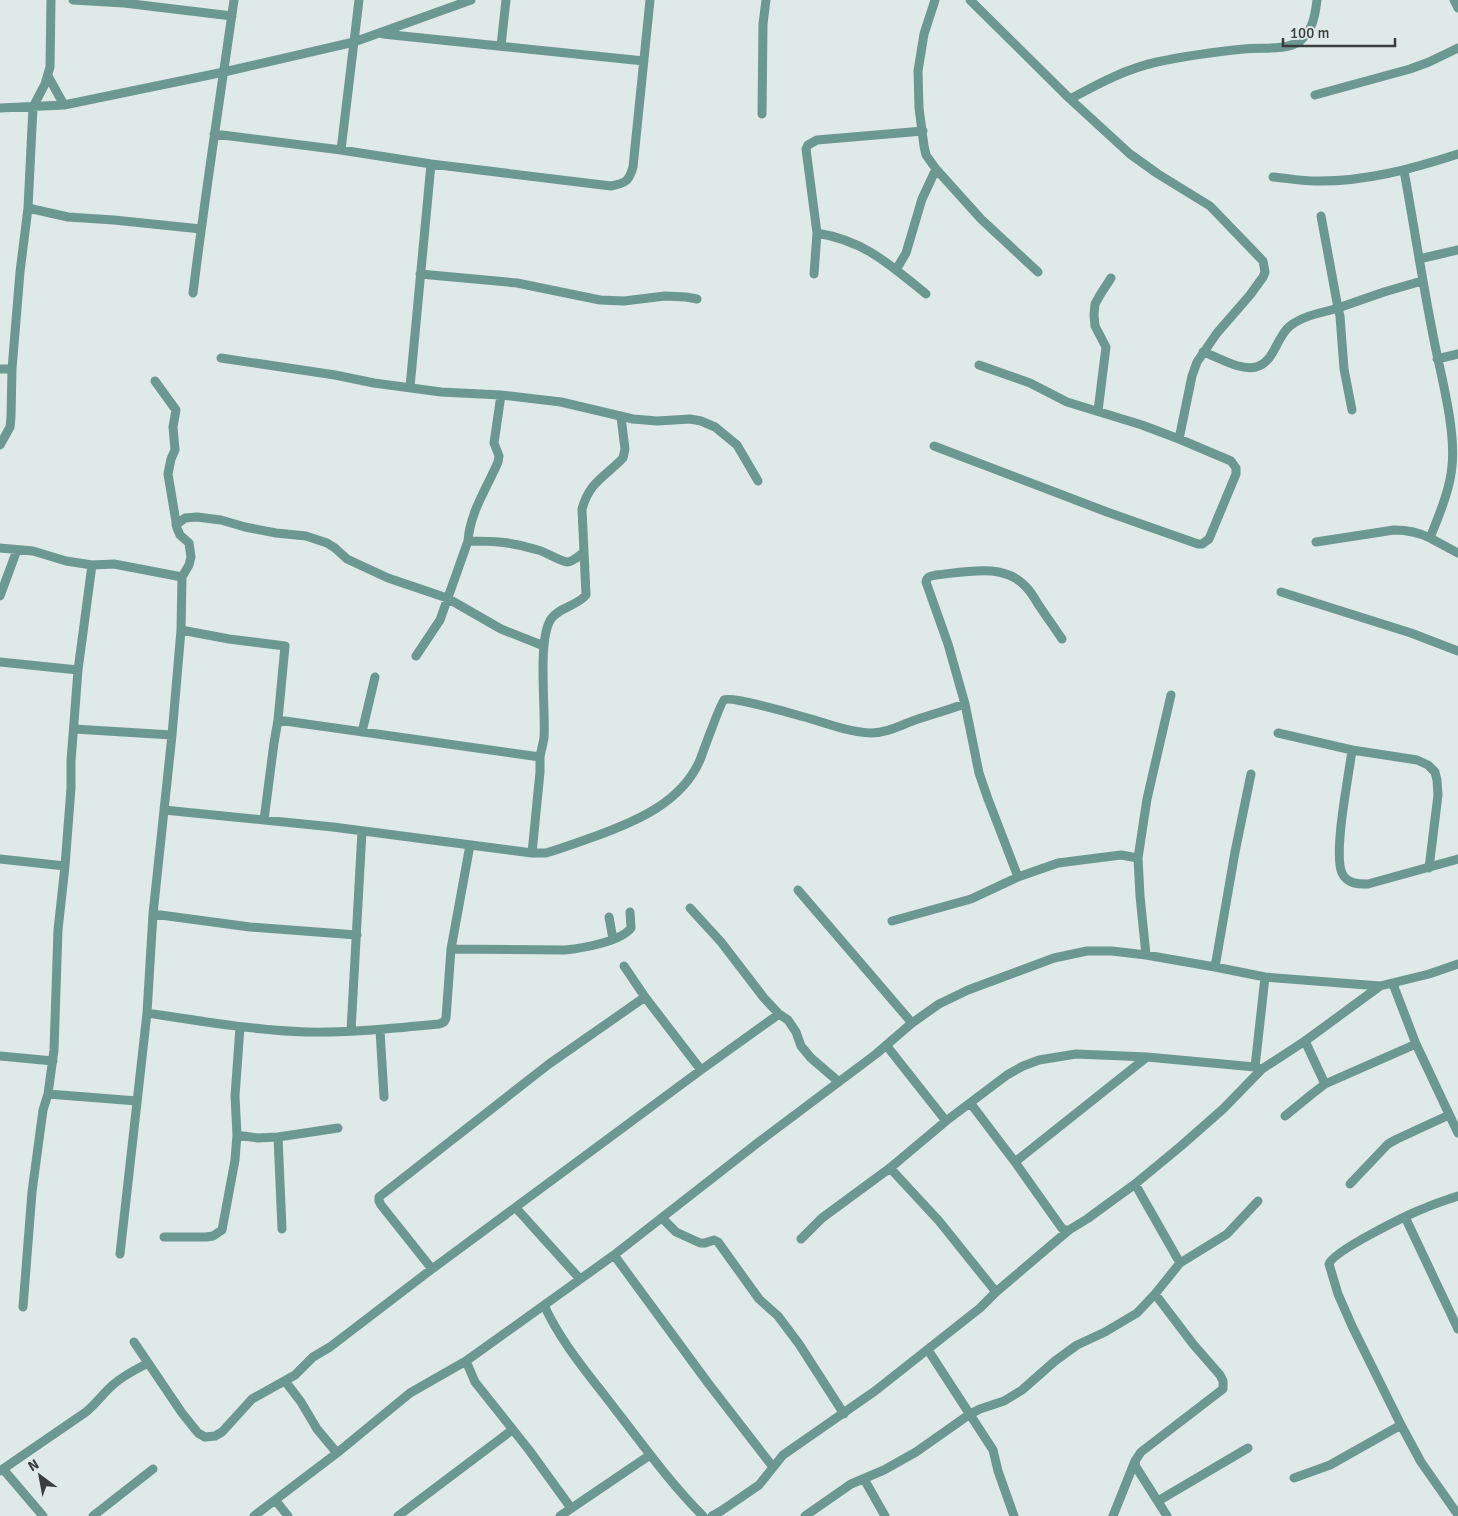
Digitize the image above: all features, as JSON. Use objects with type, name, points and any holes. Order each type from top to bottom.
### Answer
[{"type":"street","points":[[0,445],[10,428],[12,369],[20,272],[28,208],[33,107],[48,76],[51,0]]},
{"type":"street","points":[[73,0],[125,1],[232,16]]},
{"type":"street","points":[[193,293],[234,0]]},
{"type":"street","points":[[341,150],[359,0]]},
{"type":"street","points":[[0,108],[64,105],[224,72],[354,42],[471,0]]},
{"type":"street","points":[[501,46],[506,0]]},
{"type":"street","points":[[214,134],[341,150],[431,164],[611,186],[625,182],[630,176],[633,167],[650,0]]},
{"type":"street","points":[[762,114],[763,24],[766,0]]},
{"type":"street","points":[[934,0],[924,34],[918,71],[919,108],[926,155],[936,169],[981,219],[1038,272]]},
{"type":"street","points":[[970,0],[1070,99],[1130,154],[1158,174],[1210,206],[1263,261],[1265,272],[1263,277],[1197,362],[1192,376],[1179,439]]},
{"type":"street","points":[[1070,99],[1113,76],[1157,62],[1210,53],[1272,48],[1294,44],[1311,28],[1315,16],[1316,0]]},
{"type":"street","points":[[1454,0],[1458,8]]},
{"type":"street","points":[[379,33],[644,61]]},
{"type":"street","points":[[1315,95],[1410,69],[1458,48]]},
{"type":"street","points":[[48,76],[64,105]]},
{"type":"street","points":[[814,274],[816,233],[806,149],[808,145],[817,140],[923,131]]},
{"type":"street","points":[[1273,177],[1315,181],[1349,179],[1404,171],[1458,154]]},
{"type":"street","points":[[410,387],[431,164]]},
{"type":"street","points":[[896,270],[906,253],[922,199],[936,169]]},
{"type":"street","points":[[1404,171],[1422,281],[1448,409],[1455,466],[1440,514],[1430,538]]},
{"type":"street","points":[[28,208],[68,217],[201,229]]},
{"type":"street","points":[[1321,216],[1340,316],[1344,369],[1352,410]]},
{"type":"street","points":[[816,233],[835,236],[869,251],[926,294]]},
{"type":"street","points":[[1419,260],[1458,250]]},
{"type":"street","points":[[420,274],[517,283],[600,300],[624,301],[665,296],[697,299]]},
{"type":"street","points":[[1098,411],[1106,347],[1096,326],[1095,304],[1111,278]]},
{"type":"street","points":[[1203,352],[1238,366],[1255,367],[1264,363],[1270,357],[1290,325],[1306,317],[1422,281]]},
{"type":"street","points":[[1437,359],[1458,354]]},
{"type":"street","points":[[221,358],[441,392],[502,395],[561,402],[620,417],[657,421],[690,419],[701,421],[714,427],[737,445],[758,481]]},
{"type":"street","points":[[934,446],[1107,512],[1202,544],[1209,539],[1236,474],[1236,468],[1231,461],[1179,439],[1068,402],[1030,383],[979,365]]},
{"type":"street","points":[[0,369],[12,369]]},
{"type":"street","points":[[120,1254],[147,1013],[153,914],[181,630],[182,577],[189,565],[191,550],[189,543],[180,535],[176,525],[168,474],[175,450],[173,427],[176,410],[155,381]]},
{"type":"street","points":[[416,656],[436,626],[468,542],[469,530],[477,504],[498,462],[494,443],[502,395]]},
{"type":"street","points":[[532,854],[540,757],[544,739],[544,646],[549,621],[553,616],[586,595],[582,509],[584,501],[597,480],[621,461],[624,455],[620,417]]},
{"type":"street","points":[[176,525],[185,518],[197,517],[221,520],[276,533],[306,536],[327,543],[348,559],[388,578],[447,598],[500,629],[544,646]]},
{"type":"street","points":[[1316,542],[1394,530],[1406,530],[1417,532],[1458,553]]},
{"type":"street","points":[[468,542],[493,541],[520,544],[567,562],[584,552]]},
{"type":"street","points":[[0,548],[33,551],[66,561],[92,565],[114,564],[182,577]]},
{"type":"street","points":[[0,596],[17,550]]},
{"type":"street","points":[[23,1307],[32,1192],[43,1110],[48,1094],[53,1061],[58,930],[65,866],[78,670],[92,565]]},
{"type":"street","points":[[1018,877],[979,773],[965,704],[948,644],[926,582],[927,578],[929,576],[983,571],[1000,572],[1009,575],[1027,588],[1062,639]]},
{"type":"street","points":[[1281,592],[1402,630],[1458,651]]},
{"type":"street","points":[[181,630],[229,639],[285,646],[278,720],[264,820]]},
{"type":"street","points":[[0,662],[78,670]]},
{"type":"street","points":[[362,732],[375,677]]},
{"type":"street","points":[[1146,955],[1138,858],[1147,799],[1171,695]]},
{"type":"street","points":[[164,810],[362,831],[532,854],[546,853],[631,823],[667,801],[688,781],[699,762],[720,704],[729,698],[849,729],[872,733],[889,731],[917,719],[965,704]]},
{"type":"street","points":[[278,720],[540,757]]},
{"type":"street","points":[[74,729],[172,734]]},
{"type":"street","points":[[1278,733],[1352,750],[1417,760],[1428,764],[1437,780],[1438,795],[1429,868]]},
{"type":"street","points":[[1352,750],[1338,853],[1342,874],[1348,881],[1356,884],[1368,884],[1458,859]]},
{"type":"street","points":[[1215,967],[1251,774]]},
{"type":"street","points":[[351,1031],[362,831]]},
{"type":"street","points":[[147,1013],[240,1027],[308,1032],[380,1030],[444,1022],[446,1018],[451,949],[470,845]]},
{"type":"street","points":[[892,922],[971,899],[1018,877],[1058,862],[1121,855],[1138,858]]},
{"type":"street","points":[[0,859],[65,866]]},
{"type":"street","points":[[798,890],[912,1023]]},
{"type":"street","points":[[690,908],[721,942],[752,984],[779,1014],[788,1020],[796,1032],[801,1046],[810,1058],[839,1082]]},
{"type":"street","points":[[451,949],[578,949],[613,939],[628,932],[631,928],[630,912]]},
{"type":"street","points":[[153,914],[250,926],[357,935]]},
{"type":"street","points":[[609,917],[613,939]]},
{"type":"street","points":[[254,1516],[337,1453],[410,1393],[466,1361],[614,1255],[839,1082],[912,1023],[939,1004],[968,990],[1054,958],[1087,951],[1112,951],[1146,955],[1265,977],[1380,986],[1394,984],[1458,964]]},
{"type":"street","points":[[624,966],[645,997],[701,1070]]},
{"type":"street","points":[[1258,1068],[1265,977]]},
{"type":"street","points":[[1394,984],[1416,1044],[1458,1132]]},
{"type":"street","points":[[712,1516],[759,1484],[783,1455],[844,1414],[928,1350],[980,1308],[1069,1230],[1135,1184],[1216,1115],[1258,1068],[1305,1040],[1380,986]]},
{"type":"street","points":[[432,1269],[381,1205],[379,1197],[549,1064],[645,997]]},
{"type":"street","points":[[134,1342],[182,1413],[198,1433],[205,1437],[215,1436],[222,1432],[252,1399],[295,1375],[313,1358],[432,1269],[779,1014]]},
{"type":"street","points":[[164,1237],[206,1237],[213,1236],[222,1230],[235,1160],[237,1136],[235,1096],[240,1027]]},
{"type":"street","points":[[380,1030],[384,1097]]},
{"type":"street","points":[[1305,1040],[1325,1084]]},
{"type":"street","points":[[1285,1116],[1325,1084],[1416,1044]]},
{"type":"street","points":[[886,1045],[946,1121]]},
{"type":"street","points":[[801,1239],[822,1218],[890,1168],[946,1121],[1007,1075],[1039,1060],[1076,1054],[1147,1057],[1258,1068]]},
{"type":"street","points":[[0,1056],[53,1061]]},
{"type":"street","points":[[1015,1162],[1147,1057]]},
{"type":"street","points":[[48,1094],[137,1101]]},
{"type":"street","points":[[971,1104],[1061,1227],[1064,1230],[1069,1230]]},
{"type":"street","points":[[1350,1184],[1388,1144],[1449,1115]]},
{"type":"street","points":[[237,1136],[278,1137],[338,1128]]},
{"type":"street","points":[[278,1137],[282,1229]]},
{"type":"street","points":[[890,1168],[939,1221],[996,1292]]},
{"type":"street","points":[[1135,1184],[1180,1263]]},
{"type":"street","points":[[1454,1513],[1421,1462],[1401,1425],[1352,1326],[1338,1294],[1329,1264],[1333,1258],[1362,1239],[1406,1216],[1458,1196]]},
{"type":"street","points":[[805,1516],[851,1484],[916,1452],[970,1414],[1004,1401],[1022,1390],[1066,1352],[1137,1313],[1180,1263],[1227,1234],[1258,1201]]},
{"type":"street","points":[[516,1208],[580,1279]]},
{"type":"street","points":[[1406,1216],[1458,1329]]},
{"type":"street","points":[[662,1218],[680,1234],[702,1243],[714,1240],[718,1242],[759,1299],[778,1316],[799,1344],[844,1414]]},
{"type":"street","points":[[614,1255],[708,1383],[773,1467]]},
{"type":"street","points":[[1112,1516],[1135,1461],[1141,1452],[1223,1389],[1223,1381],[1220,1375],[1193,1344],[1155,1294]]},
{"type":"street","points":[[544,1305],[549,1317],[577,1359],[668,1479],[702,1516]]},
{"type":"street","points":[[928,1350],[993,1450],[998,1471],[1014,1516]]},
{"type":"street","points":[[466,1361],[475,1382],[530,1450],[571,1508]]},
{"type":"street","points":[[43,1516],[1,1470],[86,1412],[117,1382],[148,1363]]},
{"type":"street","points":[[285,1381],[301,1402],[316,1429],[337,1453]]},
{"type":"street","points":[[1294,1478],[1334,1463],[1401,1425]]},
{"type":"street","points":[[398,1516],[512,1430]]},
{"type":"street","points":[[1158,1501],[1248,1448]]},
{"type":"street","points":[[560,1516],[650,1455]]},
{"type":"street","points":[[1135,1461],[1136,1466],[1167,1516]]},
{"type":"street","points":[[94,1516],[153,1469]]},
{"type":"street","points":[[864,1479],[885,1516]]},
{"type":"street","points":[[276,1501],[288,1516]]}]
